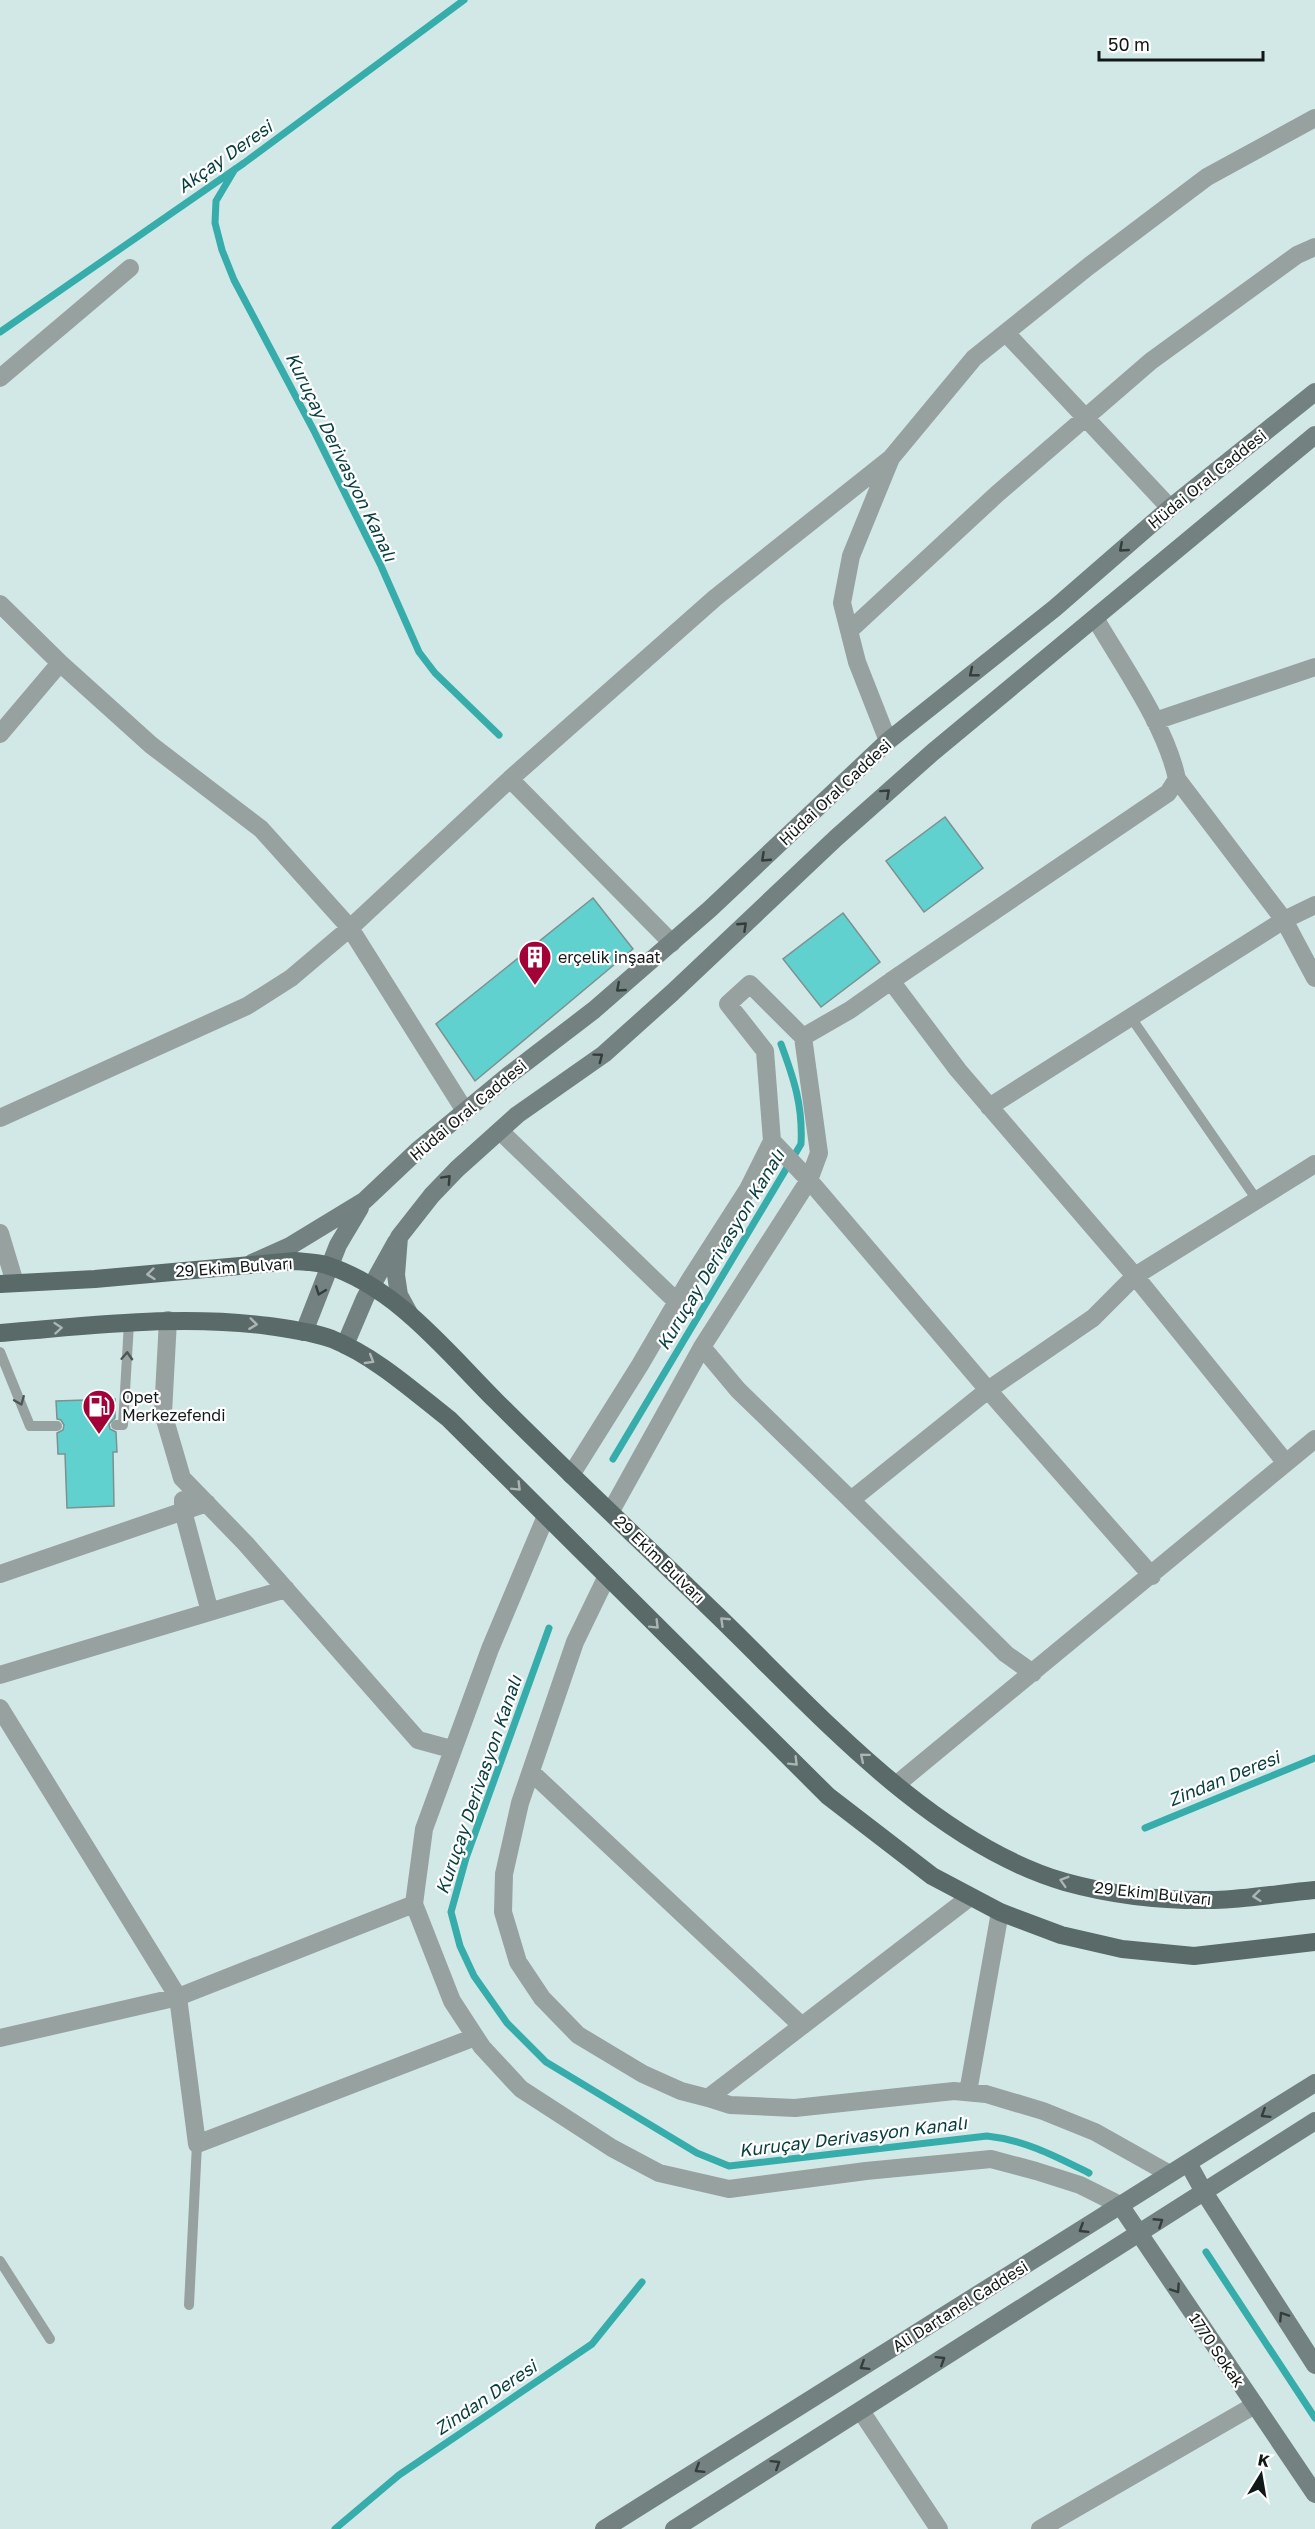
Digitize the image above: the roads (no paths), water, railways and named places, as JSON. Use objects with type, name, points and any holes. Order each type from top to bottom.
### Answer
[{"type":"main road","name":"29 Ekim Bulvarı","points":[[8,1284],[95,1279],[295,1261],[329,1266],[353,1275],[411,1316],[571,1475],[611,1511],[855,1749],[937,1817],[1013,1862],[1065,1882],[1111,1892],[1216,1900],[1315,1890]]},
{"type":"main road","points":[[0,1333],[168,1320],[247,1323],[304,1332],[345,1345],[381,1366],[449,1419],[828,1796],[932,1876],[1000,1912],[1061,1935],[1122,1949],[1194,1956],[1315,1942]]},
{"type":"street","points":[[0,1118],[247,1006],[291,978],[350,928],[510,779],[715,598],[891,458],[974,358],[1089,266],[1208,177],[1315,118]]},
{"type":"street","points":[[849,631],[997,494],[1152,361],[1297,255],[1315,247]]},
{"type":"street","points":[[0,378],[130,268]]},
{"type":"street","points":[[1006,333],[1170,508]]},
{"type":"street","name":"Hüdai Oral Caddesi","points":[[364,1202],[417,1151],[509,1075],[594,1010],[672,943],[888,741],[1055,608],[1170,508],[1315,392]]},
{"type":"street","name":"Hüdai Oral Caddesi","points":[[345,1345],[371,1286],[404,1230],[457,1169],[517,1115],[604,1054],[915,767],[1315,435]]},
{"type":"street","points":[[888,741],[857,662],[842,603],[851,556],[891,458]]},
{"type":"street","points":[[0,604],[60,663],[151,745],[261,829],[350,928],[465,1111]]},
{"type":"street","points":[[1095,618],[1155,721],[1174,761],[1177,779],[1284,920],[1315,978]]},
{"type":"street","points":[[0,734],[60,663]]},
{"type":"street","points":[[1155,721],[1315,667]]},
{"type":"street","points":[[510,779],[672,943]]},
{"type":"street","points":[[803,1037],[850,1010],[1167,793],[1177,779]]},
{"type":"street","points":[[990,1107],[1132,1019],[1284,920],[1315,905]]},
{"type":"street","points":[[891,981],[934,1039],[1136,1276],[1286,1463]]},
{"type":"street","points":[[611,1511],[702,1347],[805,1176],[819,1153],[803,1037],[750,984],[728,1004],[765,1051],[777,1146],[805,1176],[988,1390],[1152,1576]]},
{"type":"street","points":[[500,1131],[677,1302]]},
{"type":"street","points":[[571,1475],[677,1302],[777,1146]]},
{"type":"street","points":[[851,1500],[988,1390],[1093,1318],[1136,1276],[1315,1164]]},
{"type":"street","points":[[251,1264],[290,1246],[364,1202]]},
{"type":"street","points":[[304,1332],[344,1233],[364,1202]]},
{"type":"street","points":[[404,1230],[396,1275],[399,1295],[411,1316]]},
{"type":"street","points":[[0,1233],[8,1284]]},
{"type":"street","points":[[168,1320],[163,1413],[182,1478],[183,1511],[210,1612]]},
{"type":"street","points":[[702,1347],[738,1390],[1006,1654],[1033,1673]]},
{"type":"street","points":[[897,1784],[1152,1576],[1315,1439]]},
{"type":"street","points":[[182,1478],[286,1589],[418,1740],[451,1749]]},
{"type":"street","points":[[0,1574],[207,1503]]},
{"type":"street","points":[[546,1516],[451,1749],[424,1829],[414,1904],[452,2001],[475,2037],[521,2089],[612,2148],[659,2173],[729,2189],[866,2171],[991,2159],[1080,2186],[1120,2205]]},
{"type":"street","points":[[607,1576],[575,1642],[520,1803],[504,1874],[503,1912],[518,1962],[542,1998],[578,2035],[643,2074],[681,2091],[730,2105],[795,2108],[853,2104],[954,2091],[986,2094],[1043,2111],[1095,2132],[1168,2174]]},
{"type":"street","points":[[0,1675],[286,1589]]},
{"type":"street","points":[[0,1708],[178,1997],[197,2144],[475,2037]]},
{"type":"street","points":[[531,1772],[802,2026]]},
{"type":"street","points":[[708,2098],[970,1897]]},
{"type":"street","points":[[0,2038],[178,1997],[414,1904]]},
{"type":"street","points":[[968,2092],[1000,1912]]},
{"type":"street","name":"Ali Dartanel Caddesi","points":[[604,2529],[1315,2083]]},
{"type":"street","points":[[674,2529],[1315,2121]]},
{"type":"street","points":[[1188,2163],[1204,2192],[1315,2365]]},
{"type":"street","name":"1770 Sokak","points":[[1120,2205],[1138,2235],[1315,2494]]},
{"type":"street","points":[[1040,2529],[1255,2405]]},
{"type":"street","points":[[861,2411],[939,2529]]},
{"type":"lane","points":[[1132,1019],[1257,1200]]},
{"type":"lane","points":[[116,1425],[123,1425],[129,1323]]},
{"type":"lane","points":[[0,1352],[30,1426],[57,1426]]},
{"type":"lane","points":[[189,2305],[197,2144]]},
{"type":"lane","points":[[0,2260],[50,2339]]},
{"type":"waterway","name":"Kuruçay Derivasyon Kanalı","points":[[0,332],[244,163],[464,0]]},
{"type":"waterway","name":"Kuruçay Derivasyon Kanalı","points":[[235,169],[216,201],[215,223],[222,250],[234,280],[313,429],[381,566],[419,652],[435,673],[499,735]]},
{"type":"waterway","name":"Kuruçay Derivasyon Kanalı","points":[[613,1459],[801,1144],[801,1117],[797,1093],[781,1044]]},
{"type":"waterway","name":"Kuruçay Derivasyon Kanalı","points":[[549,1628],[466,1858],[451,1912],[460,1946],[474,1976],[507,2023],[546,2062],[697,2153],[729,2166],[987,2136],[1027,2145],[1089,2173]]},
{"type":"waterway","name":"Zindan Deresi","points":[[1145,1828],[1315,1758]]},
{"type":"waterway","name":"Kuruçay Derivasyon Kanalı","points":[[1206,2252],[1315,2418]]},
{"type":"waterway","name":"Zindan Deresi","points":[[335,2529],[399,2475],[592,2344],[642,2282]]},
{"type":"place","name":"erçelik inşaat","points":[[535,986]]},
{"type":"place","name":"Opet Merkezefendi","points":[[99,1435]]},
{"type":"water label","name":"Akçay Deresi","points":[[225,157]]}]
